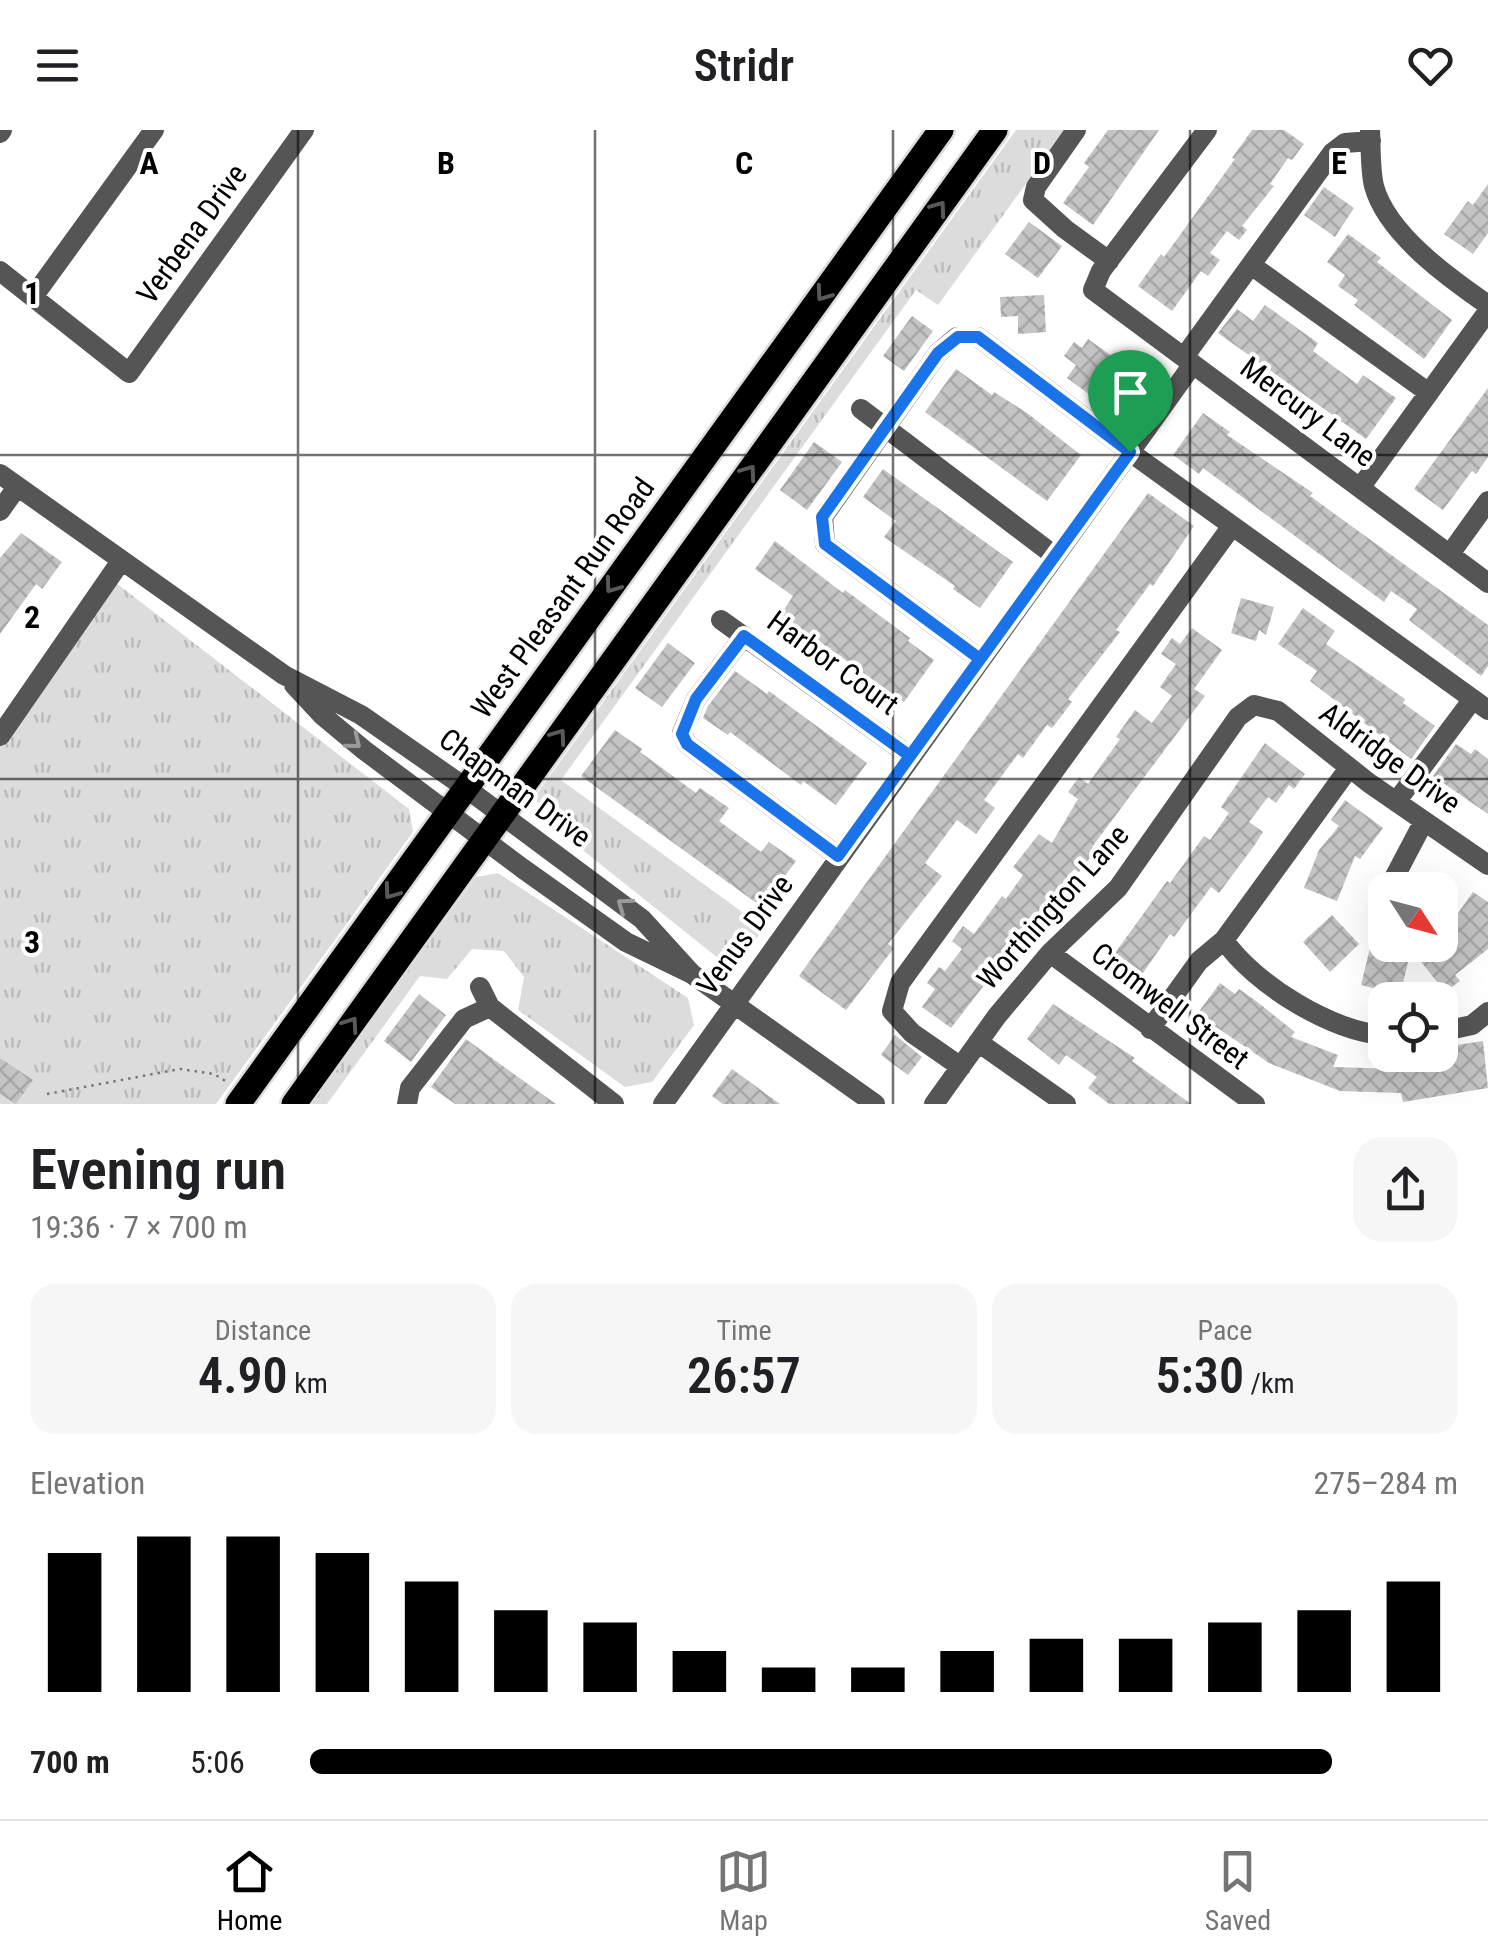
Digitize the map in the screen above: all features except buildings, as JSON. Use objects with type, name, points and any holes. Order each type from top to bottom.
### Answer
[{"type":"main road","name":"West Pleasant Run Road","points":[[241,1099],[941,130]]},
{"type":"main road","points":[[294,1104],[995,130]]},
{"type":"main road","points":[[653,529],[689,554]]},
{"type":"street","points":[[0,271],[32,297],[154,130]]},
{"type":"street","name":"Verbena Drive","points":[[32,297],[129,373],[304,130]]},
{"type":"street","points":[[1076,130],[1036,187],[1033,200],[1065,230],[1108,261],[1208,130]]},
{"type":"street","points":[[1360,488],[1488,308],[1413,246],[1388,212],[1374,186],[1370,135]]},
{"type":"street","name":"Venus Drive","points":[[662,1104],[1130,452],[1251,265],[1332,153],[1345,142],[1370,135]]},
{"type":"street","name":"Mercury Lane","points":[[1108,261],[1092,290],[1488,583]]},
{"type":"street","points":[[1251,265],[1429,393]]},
{"type":"street","points":[[980,659],[825,544],[822,517],[938,353],[958,337],[978,337],[1480,705],[1396,802]]},
{"type":"street","points":[[861,409],[1054,556]]},
{"type":"street","name":"Chapman Drive","points":[[0,474],[284,674],[361,715],[466,788],[642,919],[692,974]]},
{"type":"street","points":[[0,511],[18,487]]},
{"type":"street","points":[[1450,554],[1488,501]]},
{"type":"street","points":[[960,1067],[912,1033],[892,1011],[900,983],[1232,526]]},
{"type":"street","points":[[0,736],[121,561]]},
{"type":"street","name":"Harbor Court","points":[[721,620],[910,756]]},
{"type":"street","points":[[744,636],[696,699],[682,734],[687,744],[838,856]]},
{"type":"street","name":"Chapman Drive","points":[[284,674],[322,715],[484,840],[626,942],[692,974],[875,1104]]},
{"type":"street","name":"Worthington Lane","points":[[934,1104],[978,1042],[1050,954],[1118,888],[1238,717],[1254,705]]},
{"type":"street","name":"Aldridge Drive","points":[[1254,705],[1278,712],[1349,768],[1488,865]]},
{"type":"street","points":[[1150,1029],[1199,962],[1224,940],[1349,768]]},
{"type":"street","points":[[1397,872],[1424,821]]},
{"type":"street","points":[[1224,940],[1236,959],[1314,1015],[1368,1034]]},
{"type":"street","name":"Cromwell Street","points":[[1050,954],[1255,1104]]},
{"type":"street","points":[[480,987],[490,1008],[614,1104]]},
{"type":"street","points":[[407,1104],[410,1088],[464,1018],[490,1008]]},
{"type":"street","points":[[1458,1028],[1472,1025],[1488,1012]]},
{"type":"street","points":[[978,1042],[1066,1104]]},
{"type":"path","points":[[47,1094],[180,1068],[214,1074],[241,1099]]},
{"type":"green space","points":[[1016,130],[1065,130],[938,305],[916,290],[561,780],[764,928],[745,954],[718,958],[540,816],[536,795]]},
{"type":"green space","points":[[111,579],[409,809],[413,832],[216,1104],[0,1104],[0,732]]},
{"type":"green space","points":[[498,873],[688,998],[694,1025],[652,1082],[625,1087],[518,1010],[524,977],[504,951],[472,949],[447,979],[420,976],[327,1104],[312,1104],[476,877]]},
{"type":"route","points":[[1130,452],[978,337],[958,337],[938,353],[822,517],[825,544],[980,659],[838,856],[687,744],[682,734],[696,699],[744,636],[910,756],[980,659],[1130,452]]}]
